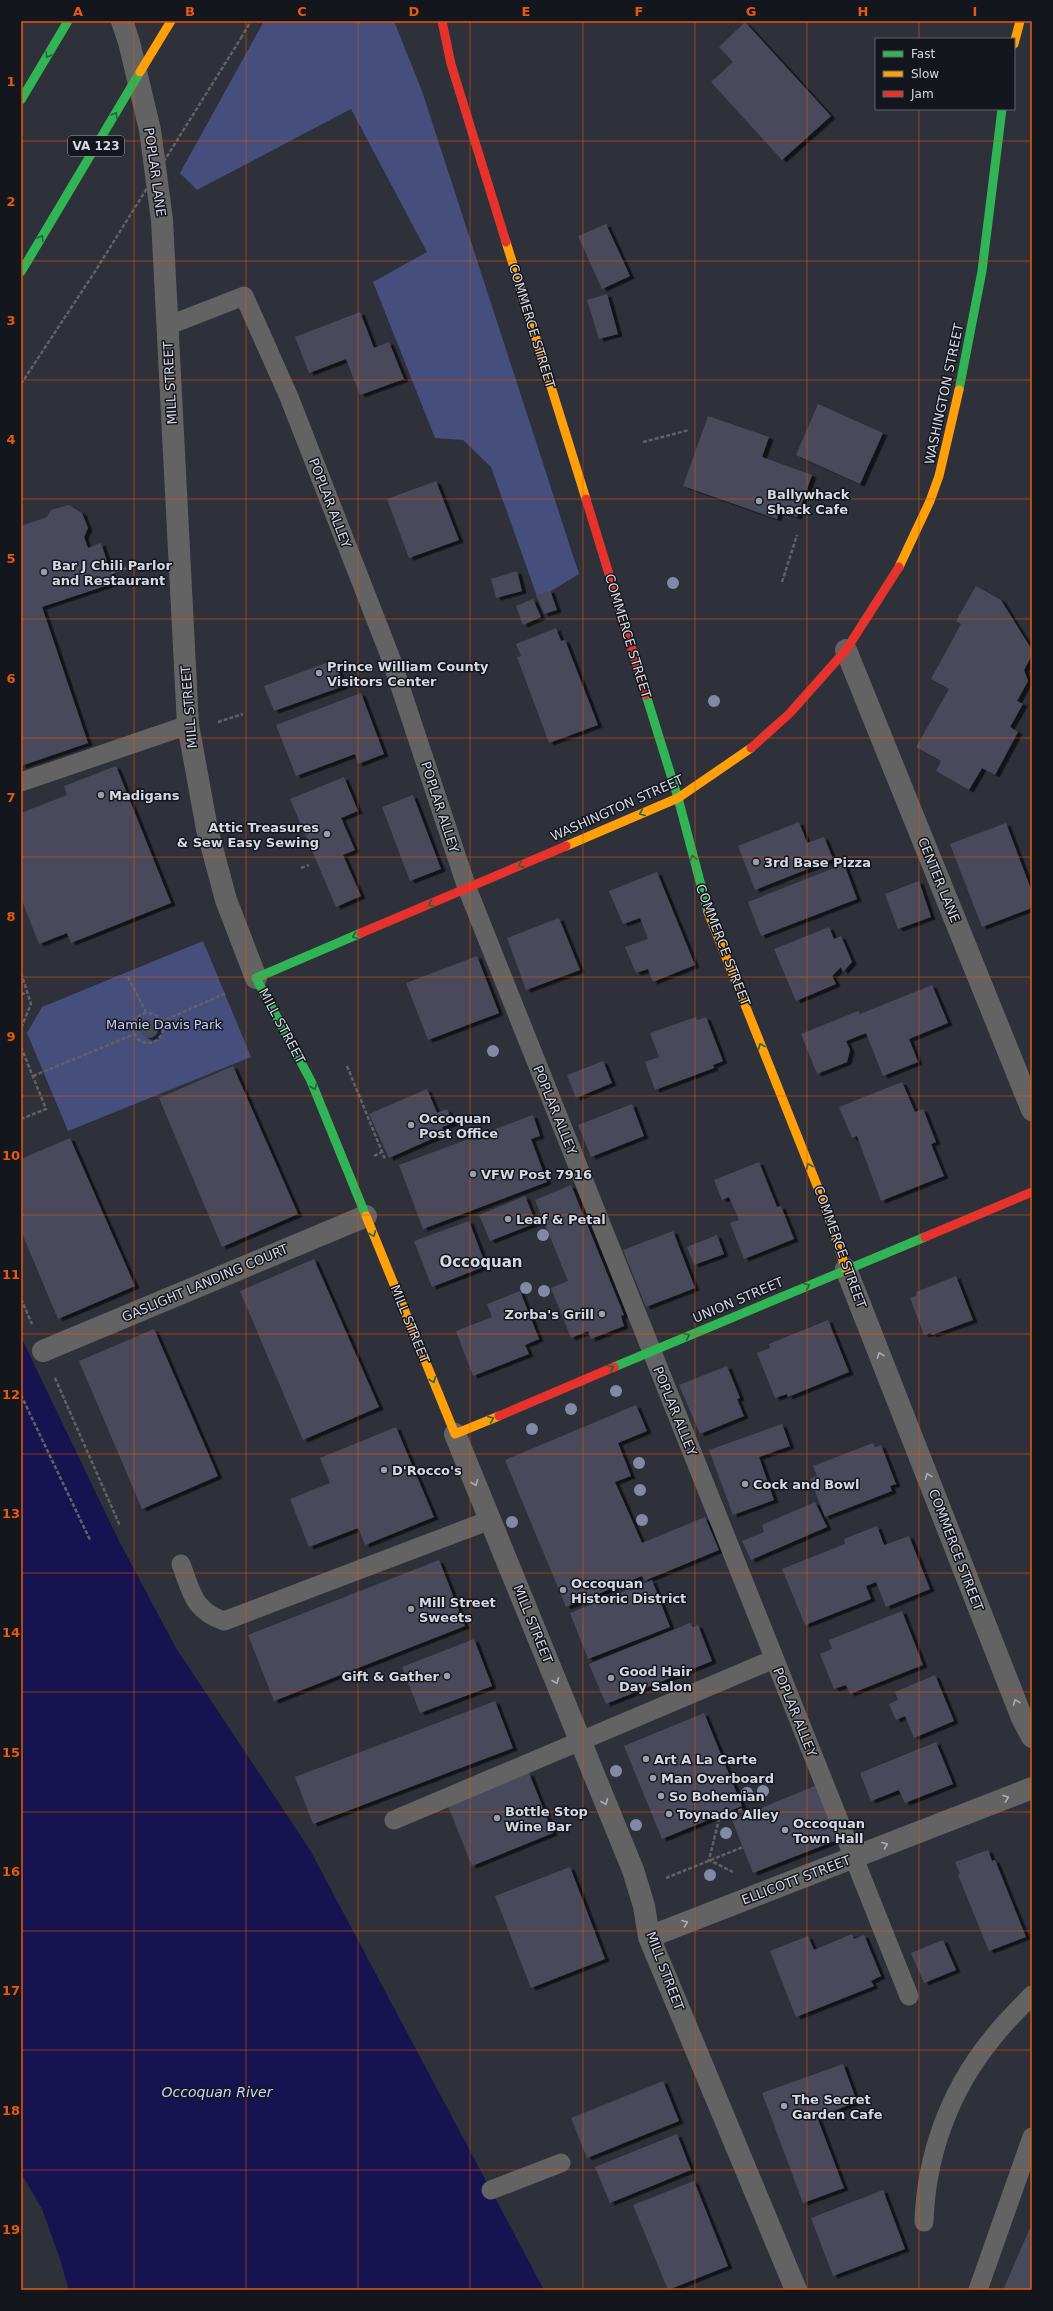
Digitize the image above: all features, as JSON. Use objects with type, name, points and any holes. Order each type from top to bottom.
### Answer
[{"type":"main road","points":[[21,100],[68,21]]},
{"type":"main road","name":"VA 123","points":[[21,272],[171,21]]},
{"type":"main road","name":"COMMERCE STREET","points":[[433,21],[451,64]]},
{"type":"main road","name":"COMMERCE STREET","points":[[442,21],[451,64],[678,798],[705,903],[824,1203],[836,1243],[846,1269]]},
{"type":"main road","points":[[1015,40],[1020,21]]},
{"type":"main road","name":"WASHINGTON STREET","points":[[256,978],[678,798],[744,754],[789,714],[846,650],[901,563],[930,501],[950,438],[982,271],[1002,110]]},
{"type":"main road","name":"MILL STREET","points":[[256,978],[311,1081],[455,1434]]},
{"type":"main road","name":"UNION STREET","points":[[455,1434],[1032,1192]]},
{"type":"street","name":"POPLAR LANE","points":[[122,21],[129,42],[150,130],[162,220],[167,326]]},
{"type":"street","name":"MILL STREET","points":[[167,326],[188,725],[207,829],[226,900],[256,978]]},
{"type":"street","name":"CENTER LANE","points":[[846,650],[1032,1110]]},
{"type":"street","name":"GASLIGHT LANDING COURT","points":[[43,1350],[366,1216]]},
{"type":"street","name":"COMMERCE STREET","points":[[846,1269],[1022,1718],[1032,1737]]},
{"type":"street","name":"MILL STREET","points":[[455,1434],[640,1888],[649,1937],[796,2290]]},
{"type":"street","name":"ELLICOTT STREET","points":[[649,1937],[1032,1788]]},
{"type":"lane","name":"POPLAR ALLEY","points":[[167,326],[244,296],[289,397],[390,656],[467,888],[909,1996]]},
{"type":"lane","points":[[21,782],[188,725]]},
{"type":"lane","points":[[181,1564],[195,1601],[208,1615],[224,1621],[490,1520]]},
{"type":"lane","points":[[394,1820],[774,1659]]},
{"type":"lane","points":[[924,2222],[925,2190],[930,2165],[938,2137],[953,2101],[990,2040],[1032,1995]]},
{"type":"lane","points":[[978,2290],[1032,2137]]},
{"type":"lane","points":[[491,2190],[561,2163]]},
{"type":"path","points":[[21,384],[94,273],[251,21]]},
{"type":"path","points":[[644,442],[689,430]]},
{"type":"path","points":[[782,582],[797,535]]},
{"type":"path","points":[[111,574],[140,564]]},
{"type":"path","points":[[217,723],[243,714]]},
{"type":"path","points":[[301,868],[309,864]]},
{"type":"path","points":[[21,973],[31,1004],[21,1028]]},
{"type":"path","points":[[128,977],[146,1012],[158,1016],[164,1030],[160,1038],[149,1044],[138,1039],[133,1028],[136,1018],[146,1012]]},
{"type":"path","points":[[21,995],[27,992]]},
{"type":"path","points":[[161,1022],[226,993]]},
{"type":"path","points":[[34,1076],[135,1034]]},
{"type":"path","points":[[21,1047],[34,1076],[46,1109],[21,1119]]},
{"type":"path","points":[[347,1066],[385,1159]]},
{"type":"path","points":[[370,1157],[382,1152]]},
{"type":"path","points":[[21,1299],[120,1526]]},
{"type":"path","points":[[21,1395],[90,1540]]},
{"type":"path","points":[[710,1860],[719,1819],[742,1809]]},
{"type":"path","points":[[664,1878],[743,1847]]},
{"type":"path","points":[[710,1860],[740,1875]]},
{"type":"green space","points":[[264,21],[394,21],[422,91],[579,574],[538,599],[491,467],[463,440],[435,438],[373,282],[427,252],[351,109],[197,190],[180,173]]},
{"type":"green space","name":"Mamie Davis Park","points":[[203,941],[251,1057],[68,1131],[27,1033],[42,1007]]},
{"type":"water","name":"Occoquan River","points":[[21,1337],[119,1541],[176,1648],[310,1850],[544,2290],[69,2290],[59,2256],[42,2209],[21,2173]]},
{"type":"building","points":[[745,22],[831,116],[782,160],[711,82],[733,62],[719,47]]},
{"type":"building","points":[[606,224],[630,276],[602,289],[578,236]]},
{"type":"building","points":[[607,294],[618,334],[599,339],[587,300]]},
{"type":"building","points":[[360,312],[374,348],[389,342],[404,379],[360,395],[346,359],[309,373],[295,337]]},
{"type":"building","points":[[818,404],[883,433],[860,484],[796,455]]},
{"type":"building","points":[[708,416],[769,437],[762,457],[812,475],[797,517],[779,511],[777,519],[683,486]]},
{"type":"building","points":[[436,481],[459,540],[409,558],[387,499]]},
{"type":"building","points":[[69,505],[82,513],[88,528],[84,537],[88,548],[101,543],[114,583],[42,607],[88,743],[21,766],[21,526],[47,517],[51,510]]},
{"type":"building","points":[[517,571],[522,591],[496,598],[491,579]]},
{"type":"building","points":[[976,586],[1001,600],[1032,650],[1032,655],[1024,670],[1028,681],[1017,701],[1023,704],[1010,727],[1018,732],[995,775],[982,768],[969,790],[936,771],[941,761],[916,747],[949,689],[931,679],[961,624],[956,621]]},
{"type":"building","points":[[550,590],[557,610],[544,614],[536,595]]},
{"type":"building","points":[[533,599],[541,617],[523,625],[516,606]]},
{"type":"building","points":[[556,628],[561,641],[565,640],[598,725],[549,743],[517,657],[521,656],[516,644]]},
{"type":"building","name":"Prince William County Visitors Center","points":[[334,660],[344,686],[274,711],[264,686]]},
{"type":"building","points":[[361,693],[384,754],[358,764],[355,754],[296,776],[276,725]]},
{"type":"building","points":[[116,766],[171,903],[71,943],[67,933],[39,944],[21,898],[21,813],[67,795],[64,786]]},
{"type":"building","name":"Attic Treasures & Sew Easy Sewing","points":[[344,777],[358,811],[341,818],[355,850],[343,855],[361,896],[336,907],[290,799]]},
{"type":"building","points":[[413,795],[441,869],[410,881],[382,807]]},
{"type":"building","points":[[799,822],[807,843],[824,837],[833,859],[755,890],[738,846]]},
{"type":"building","points":[[1006,823],[1032,892],[1032,908],[982,927],[950,844]]},
{"type":"building","points":[[844,864],[857,899],[761,936],[748,902]]},
{"type":"building","points":[[657,872],[695,965],[653,982],[648,969],[636,973],[625,947],[648,939],[640,918],[623,924],[609,891]]},
{"type":"building","points":[[919,881],[931,917],[898,929],[885,894]]},
{"type":"building","points":[[559,918],[580,970],[526,990],[507,938]]},
{"type":"building","points":[[829,927],[834,939],[841,936],[852,962],[843,972],[841,967],[832,976],[836,984],[796,1001],[774,949]]},
{"type":"building","points":[[477,956],[499,1013],[428,1040],[406,983]]},
{"type":"building","points":[[932,985],[948,1023],[909,1039],[918,1062],[883,1076],[866,1033],[846,1041],[850,1050],[847,1062],[817,1074],[801,1034],[858,1011],[860,1014]]},
{"type":"building","points":[[696,1017],[697,1020],[706,1017],[723,1061],[713,1065],[714,1068],[655,1090],[645,1062],[659,1057],[650,1033]]},
{"type":"building","points":[[149,1020],[155,1023],[158,1029],[155,1035],[149,1038],[143,1035],[140,1029],[143,1023]]},
{"type":"building","points":[[603,1061],[612,1083],[576,1098],[567,1075]]},
{"type":"building","points":[[233,1066],[298,1214],[222,1247],[159,1098]]},
{"type":"building","points":[[902,1082],[915,1112],[923,1109],[936,1142],[931,1144],[944,1176],[881,1201],[857,1136],[852,1138],[839,1107]]},
{"type":"building","name":"Occoquan Post Office","points":[[427,1089],[437,1113],[447,1109],[453,1123],[442,1127],[445,1133],[389,1158],[369,1114]]},
{"type":"building","points":[[632,1104],[644,1136],[591,1157],[578,1125]]},
{"type":"building","name":"VFW Post 7916","points":[[533,1115],[540,1136],[531,1139],[547,1182],[423,1229],[399,1165]]},
{"type":"building","points":[[70,1138],[135,1286],[58,1319],[21,1231],[21,1159]]},
{"type":"building","points":[[759,1162],[777,1207],[781,1206],[794,1239],[744,1259],[730,1223],[739,1220],[729,1197],[722,1200],[714,1180]]},
{"type":"building","points":[[571,1185],[624,1315],[621,1316],[624,1326],[591,1339],[588,1331],[571,1338],[551,1288],[568,1281],[535,1200]]},
{"type":"building","name":"Leaf & Petal","points":[[525,1196],[536,1223],[490,1241],[479,1215]]},
{"type":"building","points":[[469,1221],[486,1266],[432,1287],[414,1241]]},
{"type":"building","points":[[673,1231],[695,1288],[646,1307],[623,1250]]},
{"type":"building","points":[[717,1235],[724,1254],[694,1265],[687,1247]]},
{"type":"building","points":[[314,1259],[379,1407],[303,1440],[240,1291]]},
{"type":"building","points":[[956,1276],[973,1320],[932,1335],[931,1333],[924,1335],[910,1298],[917,1295],[916,1292]]},
{"type":"building","points":[[520,1291],[539,1339],[525,1345],[529,1354],[473,1376],[456,1331],[492,1317],[487,1304]]},
{"type":"building","points":[[828,1320],[849,1372],[788,1397],[787,1394],[775,1398],[757,1353],[770,1348],[769,1344]]},
{"type":"building","points":[[154,1329],[218,1476],[142,1509],[79,1361]]},
{"type":"building","points":[[727,1366],[740,1398],[737,1399],[744,1416],[700,1434],[679,1385]]},
{"type":"building","points":[[636,1405],[647,1431],[618,1443],[631,1476],[615,1482],[642,1543],[705,1517],[719,1550],[644,1581],[642,1576],[566,1607],[505,1460]]},
{"type":"building","points":[[782,1424],[790,1446],[759,1457],[774,1500],[733,1515],[709,1450]]},
{"type":"building","points":[[396,1427],[434,1517],[365,1545],[358,1528],[309,1547],[290,1499],[330,1483],[320,1458]]},
{"type":"building","points":[[873,1443],[875,1447],[881,1445],[896,1484],[890,1486],[892,1491],[825,1517],[810,1479],[817,1476],[813,1466]]},
{"type":"building","points":[[815,1502],[827,1527],[751,1560],[742,1541],[764,1532],[762,1525]]},
{"type":"building","points":[[877,1526],[884,1545],[909,1536],[930,1589],[886,1607],[876,1582],[866,1586],[871,1599],[805,1625],[782,1569],[845,1544],[844,1539]]},
{"type":"building","points":[[439,1560],[465,1626],[274,1701],[248,1635]]},
{"type":"building","points":[[652,1580],[670,1627],[588,1659],[570,1613]]},
{"type":"building","points":[[902,1611],[923,1665],[850,1694],[846,1685],[834,1689],[820,1654],[832,1649],[829,1640]]},
{"type":"building","points":[[690,1623],[693,1627],[698,1625],[712,1661],[606,1704],[589,1664]]},
{"type":"building","name":"Gift & Gather","points":[[474,1639],[492,1686],[420,1713],[402,1667]]},
{"type":"building","points":[[935,1675],[954,1721],[914,1738],[905,1716],[896,1720],[889,1704],[898,1700],[895,1692]]},
{"type":"building","points":[[495,1701],[513,1748],[313,1824],[295,1777]]},
{"type":"building","points":[[704,1713],[742,1806],[662,1839],[624,1746]]},
{"type":"building","points":[[936,1742],[953,1784],[905,1803],[899,1790],[871,1801],[860,1773]]},
{"type":"building","points":[[529,1773],[553,1833],[472,1866],[448,1806]]},
{"type":"building","name":"Occoquan Town Hall","points":[[815,1786],[837,1840],[753,1873],[732,1820]]},
{"type":"building","points":[[988,1850],[992,1861],[995,1860],[1026,1937],[989,1951],[958,1875],[960,1874],[955,1862]]},
{"type":"building","points":[[570,1867],[605,1959],[531,1988],[495,1896]]},
{"type":"building","points":[[852,1934],[854,1939],[864,1935],[881,1976],[871,1981],[874,1986],[796,2017],[770,1951],[808,1936],[814,1950]]},
{"type":"building","points":[[943,1940],[956,1970],[924,1983],[911,1953]]},
{"type":"building","points":[[843,2064],[857,2102],[817,2117],[844,2188],[803,2203],[762,2093]]},
{"type":"building","points":[[663,2081],[679,2121],[587,2158],[571,2118]]},
{"type":"building","points":[[677,2134],[691,2170],[610,2203],[595,2167]]},
{"type":"building","points":[[694,2181],[728,2266],[668,2290],[633,2205]]},
{"type":"building","points":[[883,2190],[905,2249],[833,2276],[811,2218]]},
{"type":"building","points":[[1030,2228],[1032,2229],[1032,2290],[1003,2290]]},
{"type":"traffic: fast","points":[[21,100],[68,21]]},
{"type":"traffic: fast","points":[[21,272],[140,72]]},
{"type":"traffic: fast","points":[[959,390],[982,271],[1002,110]]},
{"type":"traffic: fast","points":[[646,695],[678,798],[708,912]]},
{"type":"traffic: fast","points":[[361,933],[256,978],[311,1081],[366,1216]]},
{"type":"traffic: fast","points":[[614,1367],[925,1237]]},
{"type":"traffic: slow","points":[[140,72],[171,21]]},
{"type":"traffic: slow","points":[[1015,40],[1020,21]]},
{"type":"traffic: slow","points":[[506,242],[586,499]]},
{"type":"traffic: slow","points":[[899,567],[930,501],[939,476],[959,390]]},
{"type":"traffic: slow","points":[[566,846],[678,798],[751,748]]},
{"type":"traffic: slow","points":[[708,912],[824,1203],[846,1269]]},
{"type":"traffic: slow","points":[[366,1216],[455,1434],[499,1416]]},
{"type":"traffic: jam","points":[[442,21],[451,64],[506,242]]},
{"type":"traffic: jam","points":[[586,499],[646,695]]},
{"type":"traffic: jam","points":[[751,748],[789,714],[846,650],[899,567]]},
{"type":"traffic: jam","points":[[361,933],[566,846]]},
{"type":"traffic: jam","points":[[925,1237],[1032,1192]]},
{"type":"traffic: jam","points":[[499,1416],[614,1367]]},
{"type":"place","name":"Ballywhack Shack Cafe","points":[[759,501]]},
{"type":"place","name":"Bar J Chili Parlor and Restaurant","points":[[44,572]]},
{"type":"place","name":"Prince William County Visitors Center","points":[[319,673]]},
{"type":"place","name":"Madigans","points":[[101,795]]},
{"type":"place","name":"Attic Treasures & Sew Easy Sewing","points":[[327,834]]},
{"type":"place","name":"3rd Base Pizza","points":[[756,862]]},
{"type":"place","name":"Occoquan Post Office","points":[[411,1125]]},
{"type":"place","name":"VFW Post 7916","points":[[473,1174]]},
{"type":"place","name":"Leaf & Petal","points":[[508,1219]]},
{"type":"place","name":"Zorba's Grill","points":[[602,1314]]},
{"type":"place","name":"D'Rocco's","points":[[384,1470]]},
{"type":"place","name":"Cock and Bowl","points":[[745,1484]]},
{"type":"place","name":"Occoquan Historic District","points":[[563,1590]]},
{"type":"place","name":"Mill Street Sweets","points":[[411,1609]]},
{"type":"place","name":"Gift & Gather","points":[[447,1676]]},
{"type":"place","name":"Good Hair Day Salon","points":[[611,1678]]},
{"type":"place","name":"Art A La Carte","points":[[646,1759]]},
{"type":"place","name":"Man Overboard","points":[[653,1778]]},
{"type":"place","name":"So Bohemian","points":[[661,1796]]},
{"type":"place","name":"Toynado Alley","points":[[669,1814]]},
{"type":"place","name":"Bottle Stop Wine Bar","points":[[497,1818]]},
{"type":"place","name":"Occoquan Town Hall","points":[[785,1830]]},
{"type":"place","name":"The Secret Garden Cafe","points":[[784,2106]]},
{"type":"district","name":"Occoquan","points":[[481,1262]]}]
